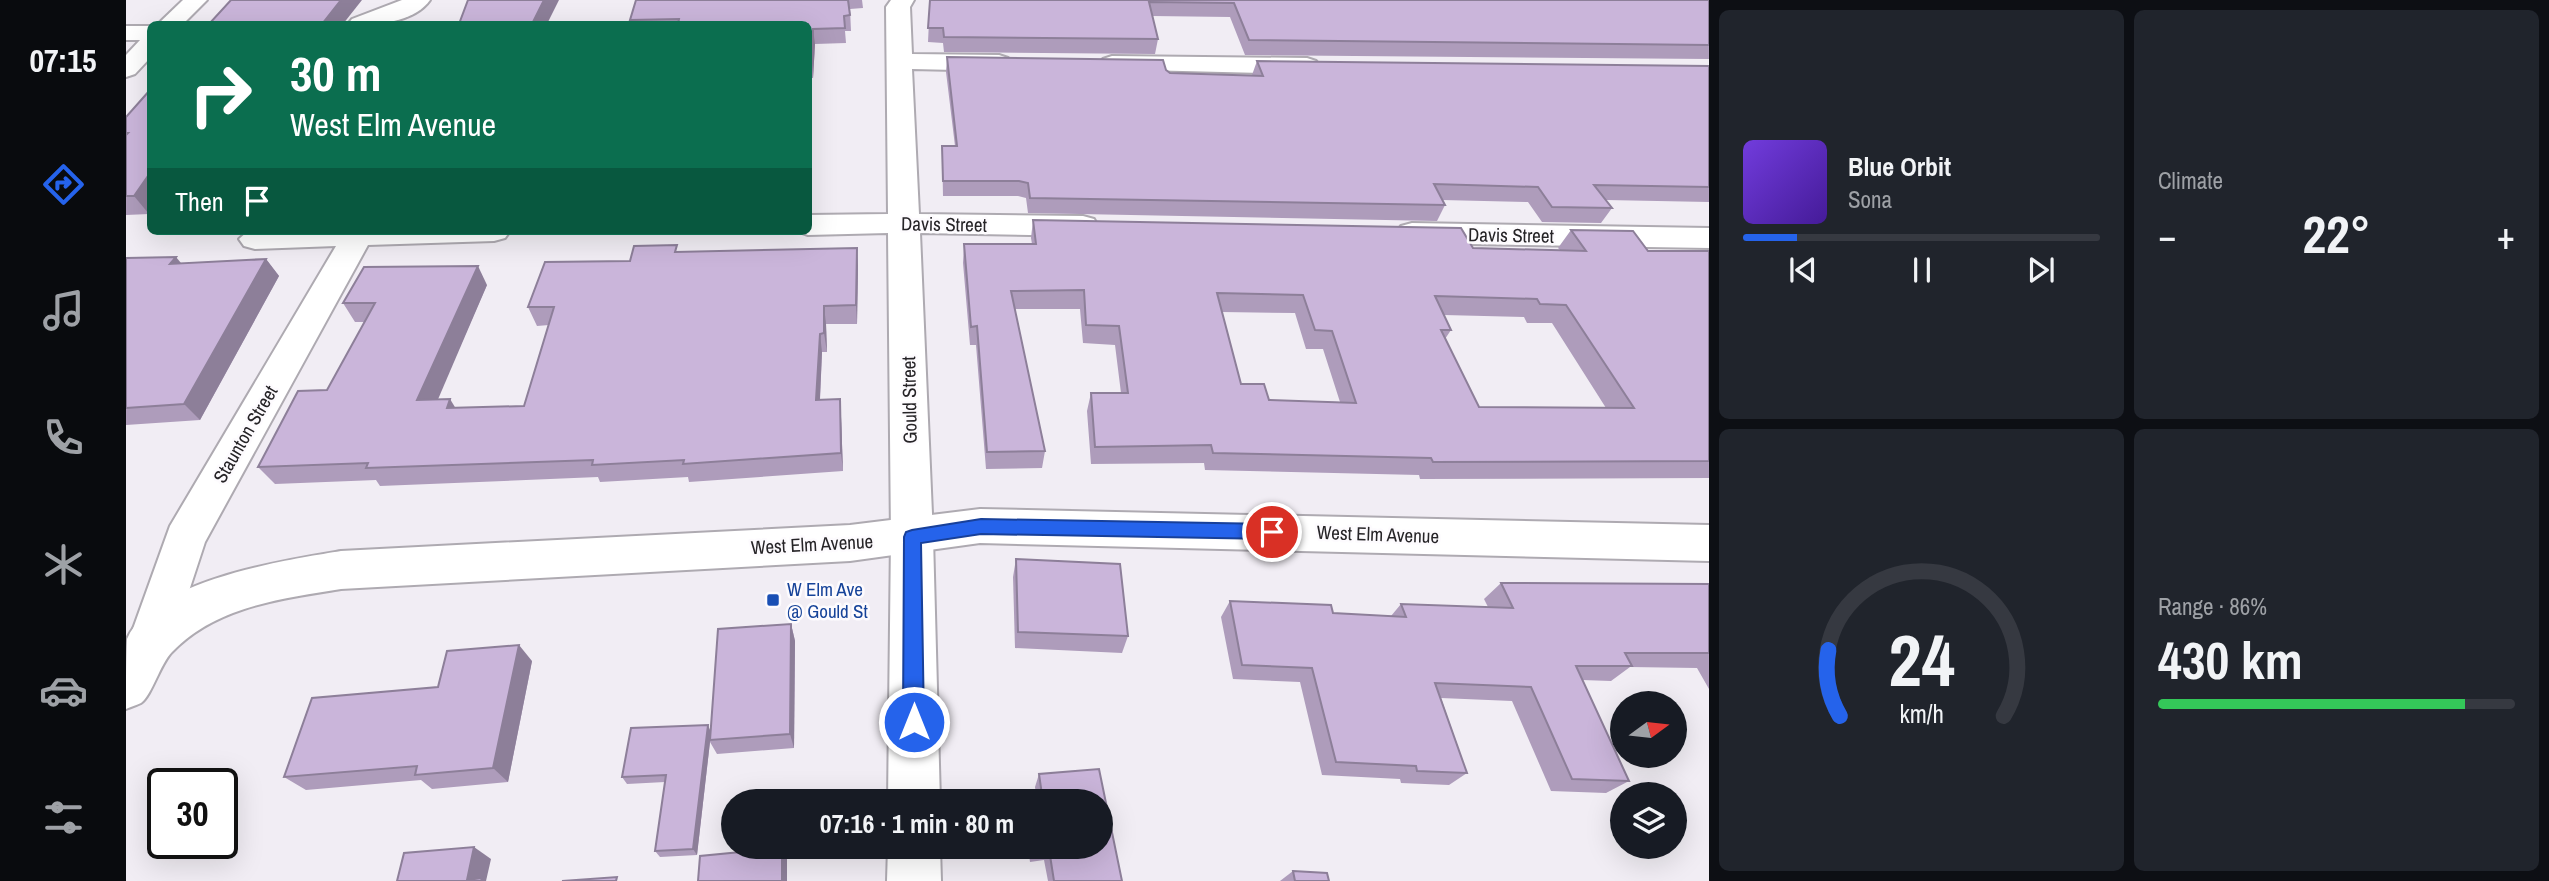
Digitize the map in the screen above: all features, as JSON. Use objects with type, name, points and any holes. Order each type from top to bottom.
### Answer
[{"type":"street","points":[[173,21],[196,0]]},
{"type":"street","points":[[369,21],[397,12],[419,0]]},
{"type":"street","name":"Gould Street","points":[[903,0],[898,7],[912,537],[914,789]]},
{"type":"street","points":[[126,33],[147,33]]},
{"type":"street","points":[[126,69],[147,47]]},
{"type":"street","points":[[900,61],[1017,63]]},
{"type":"street","points":[[1086,64],[1335,66]]},
{"type":"street","name":"Davis Street","points":[[812,225],[904,223],[1115,227]]},
{"type":"street","name":"Davis Street","points":[[1377,232],[1709,238]]},
{"type":"street","points":[[255,239],[403,235]]},
{"type":"street","name":"Staunton Street","points":[[152,640],[185,539],[357,237]]},
{"type":"street","name":"West Elm Avenue","points":[[126,686],[152,640],[179,614],[214,600],[292,578],[341,570],[850,543],[981,526],[1709,543]]},
{"type":"street","points":[[914,859],[914,881]]},
{"type":"building","points":[[231,0],[341,0],[324,21],[212,21]]},
{"type":"building","points":[[468,0],[544,0],[534,21],[460,21]]},
{"type":"building","points":[[636,0],[848,0],[850,15],[844,16],[845,28],[813,29],[812,63],[812,21],[630,20]]},
{"type":"building","points":[[930,0],[1709,0],[1709,45],[1249,40],[1234,3],[1149,2],[1158,39],[944,37],[943,28],[928,28]]},
{"type":"building","points":[[947,57],[1163,60],[1170,73],[1263,76],[1257,61],[1709,66],[1709,187],[1594,185],[1612,208],[1552,207],[1538,187],[1434,184],[1445,205],[1030,198],[1028,183],[1019,181],[943,181],[942,146],[957,146]]},
{"type":"building","points":[[147,93],[147,177],[134,196],[126,196],[126,117]]},
{"type":"building","points":[[1033,220],[1461,228],[1473,248],[1586,251],[1571,230],[1633,231],[1648,251],[1709,251],[1709,461],[1433,462],[1431,458],[1213,453],[1211,445],[1095,447],[1091,393],[1128,393],[1119,326],[1086,325],[1084,290],[1011,291],[1045,451],[987,452],[977,326],[971,327],[964,244],[1036,244]],"holes":[[[1217,293],[1303,295],[1315,330],[1332,331],[1356,403],[1269,400],[1264,384],[1241,384]],[[1435,296],[1537,299],[1540,304],[1566,305],[1634,408],[1479,407],[1441,330],[1451,330]]]},
{"type":"building","points":[[677,245],[675,252],[857,248],[856,305],[824,306],[824,333],[820,334],[816,400],[840,399],[841,453],[683,464],[684,460],[592,465],[593,460],[366,468],[368,463],[258,467],[298,391],[327,390],[375,303],[343,303],[364,267],[478,266],[417,400],[450,399],[447,408],[524,406],[554,307],[528,307],[545,262],[630,261],[634,246]]},
{"type":"building","points":[[176,257],[170,264],[266,259],[184,404],[126,408],[126,258]]},
{"type":"building","points":[[1016,559],[1120,564],[1128,636],[1018,632]]},
{"type":"building","points":[[1501,583],[1709,584],[1709,653],[1625,653],[1632,666],[1576,666],[1610,740],[1610,768],[1623,768],[1629,781],[1572,779],[1531,687],[1435,683],[1467,773],[1417,771],[1416,766],[1336,762],[1312,668],[1242,665],[1230,601],[1331,605],[1333,613],[1406,617],[1401,604],[1513,608]]},
{"type":"building","points":[[791,624],[790,734],[710,740],[718,629]]},
{"type":"building","points":[[519,645],[493,768],[415,775],[417,766],[284,777],[312,698],[438,687],[447,651]]},
{"type":"building","points":[[708,725],[693,849],[655,851],[666,775],[622,777],[631,728]]},
{"type":"building","points":[[1099,769],[1103,789],[1041,789],[1039,774]]},
{"type":"building","points":[[1113,837],[1122,881],[1054,881],[1051,859],[1113,859]]},
{"type":"building","points":[[474,847],[467,880],[482,878],[481,881],[397,881],[404,853]]},
{"type":"building","points":[[721,854],[721,859],[782,859],[782,881],[698,881],[700,856]]},
{"type":"building","points":[[1293,871],[1327,873],[1329,881],[1295,881]]},
{"type":"building","points":[[617,877],[616,881],[562,881]]},
{"type":"place","name":"W Elm Ave @ Gould St","points":[[773,600]]},
{"type":"route","points":[[914,722],[912,537],[981,526],[1272,532]]}]
